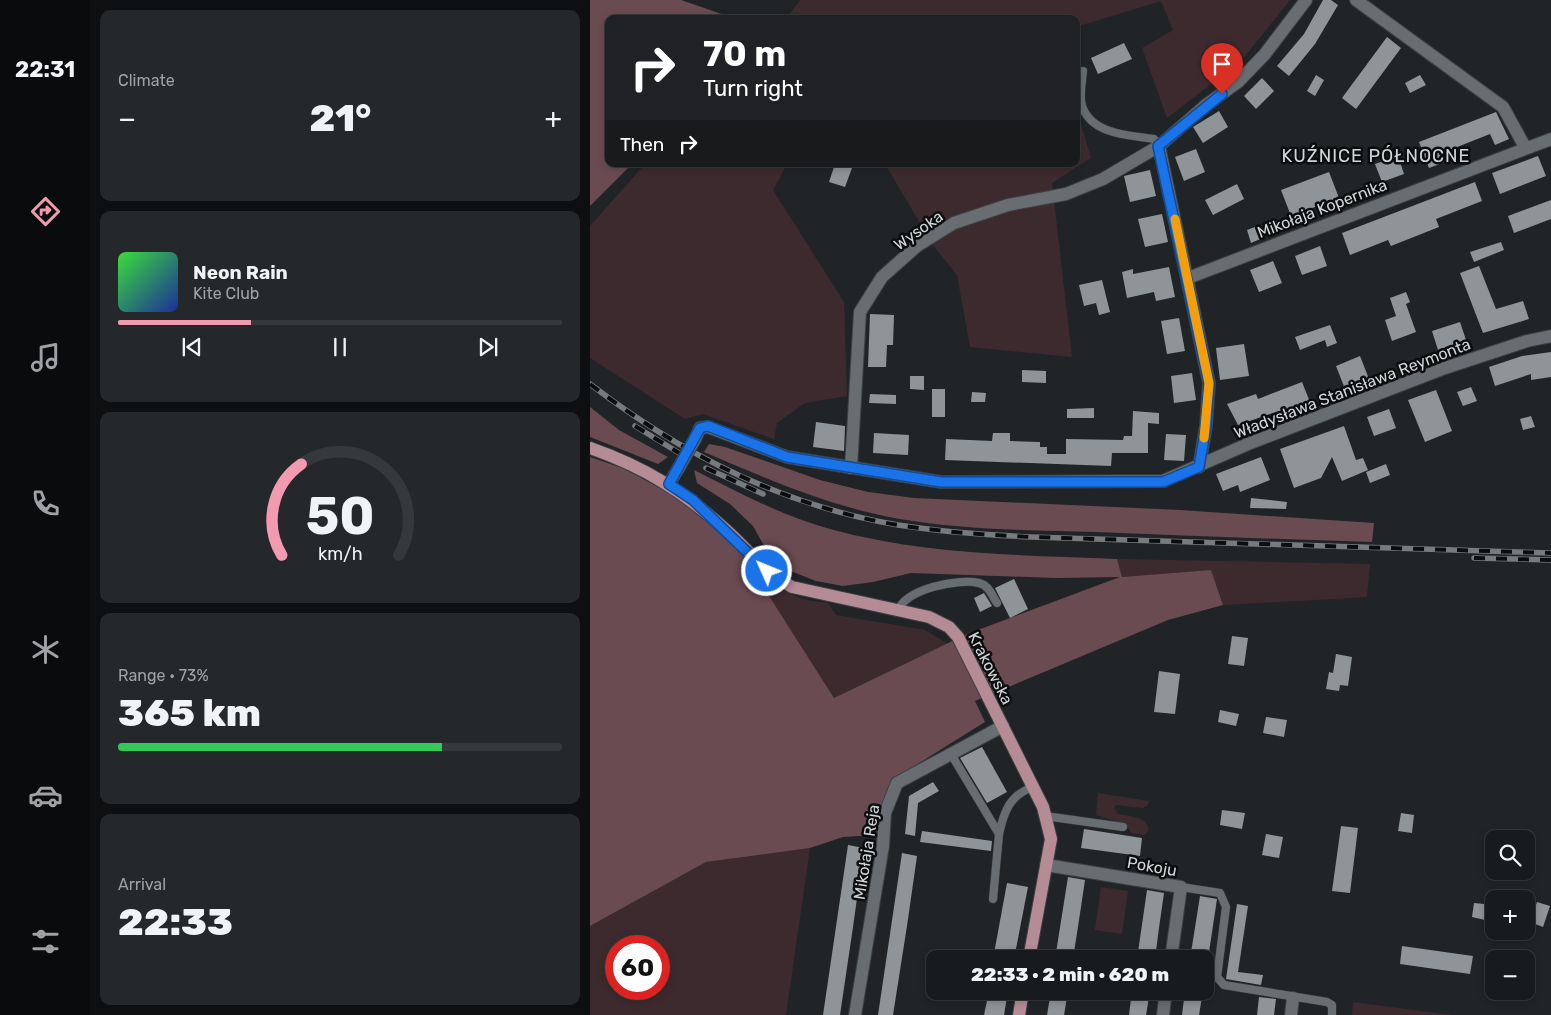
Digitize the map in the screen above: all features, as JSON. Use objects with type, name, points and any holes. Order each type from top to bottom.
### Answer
[{"type":"main road","name":"Krakowska","points":[[590,448],[615,457],[663,481],[693,500],[775,578],[792,587],[928,617],[949,627],[958,638],[1033,787],[1045,816],[1051,839],[1031,950]]},
{"type":"main road","points":[[1019,1015],[1022,1000]]},
{"type":"street","name":"Wysoka","points":[[852,468],[860,312],[882,277],[917,246],[954,223],[1008,205],[1066,194],[1103,179],[1158,146],[1206,105],[1238,82],[1265,54],[1306,0]]},
{"type":"street","points":[[1356,0],[1503,107],[1525,147]]},
{"type":"street","name":"Mikołaja Kopernika","points":[[1188,278],[1525,147],[1551,139]]},
{"type":"street","points":[[1158,146],[1188,278],[1209,383],[1206,426],[1199,467]]},
{"type":"street","name":"Władysława Stanisława Reymonta","points":[[663,481],[678,469],[700,428],[708,426],[787,457],[941,482],[1163,482],[1248,444],[1445,368],[1527,341],[1551,336]]},
{"type":"street","name":"Mikołaja Reja","points":[[855,1015],[883,846],[885,812],[897,783],[951,754],[1000,722]]},
{"type":"street","name":"Pokoju","points":[[1046,865],[1181,887],[1172,950]]},
{"type":"street","points":[[1291,1015],[1293,998]]},
{"type":"street","points":[[1162,1015],[1164,1000]]},
{"type":"lane","points":[[1083,71],[1082,106],[1089,118],[1099,126],[1116,133],[1154,139],[1158,146]]},
{"type":"lane","points":[[898,611],[900,602],[908,597],[937,587],[960,583],[980,583],[988,588],[997,603]]},
{"type":"lane","points":[[951,754],[999,834]]},
{"type":"lane","points":[[993,899],[999,834],[1010,802],[1017,794],[1033,787]]},
{"type":"lane","points":[[1045,816],[1123,827]]},
{"type":"lane","points":[[1181,887],[1220,893],[1226,907],[1217,977],[1219,982],[1224,985],[1332,1005],[1332,1015]]},
{"type":"shaded area","points":[[590,0],[681,0],[724,15],[605,15],[605,167],[629,167],[590,206]]},
{"type":"shaded area","points":[[800,0],[1290,0],[1241,61],[1167,118],[1142,48],[1173,30],[1161,1],[1080,26],[1080,15],[789,15]]},
{"type":"shaded area","points":[[1080,121],[1091,158],[1080,165]]},
{"type":"shaded area","points":[[642,167],[785,167],[773,190],[844,302],[847,396],[805,403],[777,423],[774,439],[703,414],[685,419],[590,358],[590,226]]},
{"type":"shaded area","points":[[887,167],[1077,167],[1052,183],[1072,357],[970,347],[957,275],[933,245]]},
{"type":"shaded area","points":[[590,407],[619,430],[668,457],[658,464],[590,437]]},
{"type":"shaded area","points":[[709,444],[725,447],[820,480],[868,492],[914,498],[1180,510],[1374,523],[1372,542],[998,529],[924,523],[874,514],[824,500],[704,452]]},
{"type":"shaded area","points":[[590,457],[625,469],[689,504],[751,563],[764,588],[834,698],[967,634],[1120,577],[1056,578],[911,573],[873,582],[843,586],[816,581],[788,570],[768,553],[753,526],[730,504],[697,483],[694,470],[760,503],[812,524],[865,538],[937,549],[1008,555],[1117,559],[1122,577],[1211,570],[1223,605],[1168,620],[975,701],[985,722],[892,780],[880,812],[876,835],[843,837],[810,848],[706,862],[590,926]]},
{"type":"shaded area","points":[[1117,559],[1370,564],[1367,597],[1223,605],[1211,570],[1122,577]]},
{"type":"shaded area","points":[[751,563],[769,580],[785,591],[803,599],[828,603],[836,615],[925,630],[948,644],[834,698],[764,588]]},
{"type":"shaded area","points":[[1098,793],[1149,801],[1148,805],[1143,808],[1116,805],[1114,808],[1118,814],[1141,819],[1149,830],[1144,835],[1131,833],[1126,826],[1096,815]]},
{"type":"shaded area","points":[[810,848],[786,1015],[590,1015],[590,926],[706,862]]},
{"type":"shaded area","points":[[1101,887],[1128,891],[1122,934],[1095,930]]},
{"type":"shaded area","points":[[1353,1002],[1452,1015],[1352,1015]]},
{"type":"building","points":[[1323,0],[1331,0],[1338,5],[1315,44],[1289,76],[1277,66],[1304,34]]},
{"type":"building","points":[[1387,37],[1401,48],[1356,109],[1342,98]]},
{"type":"building","points":[[1124,43],[1132,59],[1098,74],[1091,58]]},
{"type":"building","points":[[1316,75],[1324,80],[1315,96],[1307,91]]},
{"type":"building","points":[[1420,75],[1426,85],[1410,93],[1405,83]]},
{"type":"building","points":[[1262,78],[1274,91],[1256,109],[1244,96]]},
{"type":"building","points":[[1219,111],[1228,127],[1203,143],[1193,127]]},
{"type":"building","points":[[1496,112],[1509,139],[1495,145],[1490,134],[1442,153],[1445,162],[1429,168],[1419,142]]},
{"type":"building","points":[[1196,149],[1205,172],[1184,181],[1175,157]]},
{"type":"building","points":[[1398,156],[1404,174],[1382,182],[1375,164]]},
{"type":"building","points":[[1538,156],[1546,176],[1500,194],[1492,173]]},
{"type":"building","points":[[834,167],[852,168],[845,187],[829,182]]},
{"type":"building","points":[[1150,170],[1156,196],[1130,202],[1124,176]]},
{"type":"building","points":[[1329,172],[1339,198],[1291,216],[1281,190]]},
{"type":"building","points":[[1475,182],[1482,201],[1436,219],[1439,227],[1391,246],[1388,240],[1350,255],[1342,233]]},
{"type":"building","points":[[1237,184],[1244,199],[1213,215],[1205,200]]},
{"type":"building","points":[[1551,200],[1551,219],[1514,233],[1508,216]]},
{"type":"building","points":[[1162,214],[1168,242],[1145,247],[1138,219]]},
{"type":"building","points":[[1260,225],[1265,237],[1251,243],[1247,230]]},
{"type":"building","points":[[1501,242],[1504,250],[1474,262],[1470,252]]},
{"type":"building","points":[[1320,246],[1327,266],[1302,275],[1295,256]]},
{"type":"building","points":[[1273,261],[1282,283],[1259,292],[1250,270]]},
{"type":"building","points":[[1479,266],[1496,309],[1523,301],[1529,319],[1483,333],[1460,273]]},
{"type":"building","points":[[1169,267],[1175,297],[1156,301],[1154,292],[1127,298],[1122,272],[1133,269],[1133,274]]},
{"type":"building","points":[[1102,280],[1110,312],[1099,315],[1096,303],[1084,306],[1079,285]]},
{"type":"building","points":[[1406,292],[1410,302],[1406,304],[1416,332],[1392,341],[1385,320],[1396,316],[1390,298]]},
{"type":"building","points":[[870,314],[894,315],[893,345],[887,345],[886,367],[868,367]]},
{"type":"building","points":[[1179,318],[1185,351],[1167,354],[1161,321]]},
{"type":"building","points":[[1460,322],[1466,340],[1438,350],[1432,331]]},
{"type":"building","points":[[1330,325],[1337,343],[1327,347],[1325,340],[1300,350],[1295,337]]},
{"type":"building","points":[[1244,344],[1249,376],[1220,380],[1216,348]]},
{"type":"building","points":[[1551,352],[1551,377],[1531,380],[1531,374],[1495,386],[1489,367],[1522,356]]},
{"type":"building","points":[[1360,356],[1369,379],[1345,389],[1336,366]]},
{"type":"building","points":[[1022,370],[1046,371],[1046,383],[1022,382]]},
{"type":"building","points":[[1192,373],[1196,400],[1174,403],[1171,376]]},
{"type":"building","points":[[910,376],[924,376],[924,390],[910,389]]},
{"type":"building","points":[[1302,382],[1310,402],[1277,415],[1276,412],[1238,425],[1227,404],[1256,394],[1258,399]]},
{"type":"building","points":[[1471,387],[1477,401],[1463,406],[1457,392]]},
{"type":"building","points":[[932,389],[945,389],[945,417],[932,417]]},
{"type":"building","points":[[1436,390],[1452,431],[1425,442],[1408,400]]},
{"type":"building","points":[[972,392],[986,393],[985,402],[971,402]]},
{"type":"building","points":[[870,394],[896,395],[896,404],[869,403]]},
{"type":"building","points":[[1094,408],[1094,418],[1067,418],[1067,409]]},
{"type":"building","points":[[1389,409],[1396,428],[1374,436],[1367,417]]},
{"type":"building","points":[[1133,411],[1159,413],[1159,424],[1148,423],[1148,453],[1112,453],[1111,466],[945,460],[946,439],[992,441],[993,433],[1010,433],[1010,441],[1040,442],[1040,447],[1047,447],[1047,454],[1066,454],[1066,439],[1123,440],[1124,436],[1132,436]]},
{"type":"building","points":[[1531,416],[1535,427],[1523,430],[1520,419]]},
{"type":"building","points":[[816,422],[845,426],[844,451],[813,447]]},
{"type":"building","points":[[1344,426],[1356,460],[1363,458],[1368,470],[1342,481],[1332,457],[1321,478],[1294,488],[1280,449]]},
{"type":"building","points":[[874,433],[909,435],[908,455],[873,453]]},
{"type":"building","points":[[1166,434],[1186,435],[1184,461],[1164,460]]},
{"type":"building","points":[[1261,457],[1270,480],[1240,492],[1238,485],[1223,491],[1216,474]]},
{"type":"building","points":[[1386,464],[1390,475],[1370,483],[1366,472]]},
{"type":"building","points":[[1251,498],[1287,502],[1286,509],[1250,508]]},
{"type":"building","points":[[1014,579],[1028,609],[1010,618],[995,588]]},
{"type":"building","points":[[984,593],[992,606],[980,612],[974,598]]},
{"type":"building","points":[[1232,636],[1248,638],[1244,666],[1228,664]]},
{"type":"building","points":[[1336,654],[1352,657],[1348,686],[1340,685],[1339,691],[1326,689],[1329,672],[1333,673]]},
{"type":"building","points":[[1159,671],[1180,674],[1175,714],[1154,712]]},
{"type":"building","points":[[1220,710],[1239,714],[1236,726],[1218,722]]},
{"type":"building","points":[[1266,717],[1287,720],[1284,737],[1263,733]]},
{"type":"building","points":[[982,747],[1007,792],[987,803],[960,758]]},
{"type":"building","points":[[933,782],[939,791],[918,803],[915,836],[905,834],[909,796]]},
{"type":"building","points":[[1222,810],[1245,813],[1242,829],[1220,825]]},
{"type":"building","points":[[1401,813],[1414,815],[1412,833],[1398,831]]},
{"type":"building","points":[[1341,826],[1358,828],[1350,893],[1332,891]]},
{"type":"building","points":[[1084,829],[1142,838],[1140,856],[1081,848]]},
{"type":"building","points":[[922,831],[992,841],[991,851],[920,842]]},
{"type":"building","points":[[1266,834],[1283,837],[1279,858],[1262,855]]},
{"type":"building","points":[[848,845],[864,848],[853,927],[840,1015],[823,1015]]},
{"type":"building","points":[[902,853],[917,856],[907,926],[893,1015],[878,1015]]},
{"type":"building","points":[[1068,877],[1085,880],[1074,950],[1056,950]]},
{"type":"building","points":[[1007,883],[1028,887],[1016,950],[995,950]]},
{"type":"building","points":[[1147,890],[1164,893],[1156,950],[1138,950]]},
{"type":"building","points":[[1200,896],[1217,899],[1209,950],[1191,950]]},
{"type":"building","points":[[1537,902],[1550,906],[1543,927],[1535,924]]},
{"type":"building","points":[[1474,903],[1485,904],[1485,920],[1472,917]]},
{"type":"building","points":[[1237,904],[1248,906],[1238,972],[1263,975],[1261,985],[1226,979]]},
{"type":"building","points":[[1402,946],[1473,956],[1470,974],[1400,964]]},
{"type":"building","points":[[1259,997],[1276,999],[1274,1015],[1257,1015]]},
{"type":"building","points":[[987,1000],[1006,1000],[1004,1015],[984,1015]]},
{"type":"building","points":[[1050,1000],[1066,1000],[1064,1015],[1047,1015]]},
{"type":"building","points":[[1131,1000],[1148,1000],[1146,1015],[1129,1015]]},
{"type":"building","points":[[1184,1000],[1202,1000],[1199,1015],[1182,1015]]},
{"type":"railway","points":[[590,384],[660,433],[735,474],[815,505],[898,525],[964,533],[1031,537],[1551,553]]},
{"type":"railway","points":[[635,426],[684,456]]},
{"type":"railway","points":[[706,468],[763,494]]},
{"type":"railway","points":[[1474,558],[1551,560]]},
{"type":"slow traffic","points":[[1175,219],[1209,383],[1204,438]]},
{"type":"district","name":"KUŹNICE PÓŁNOCNE","points":[[1376,156]]},
{"type":"route","points":[[767,571],[693,500],[669,484],[700,428],[708,426],[787,457],[941,482],[1163,482],[1199,467],[1206,426],[1209,383],[1188,278],[1158,146],[1206,105],[1222,94]]}]
